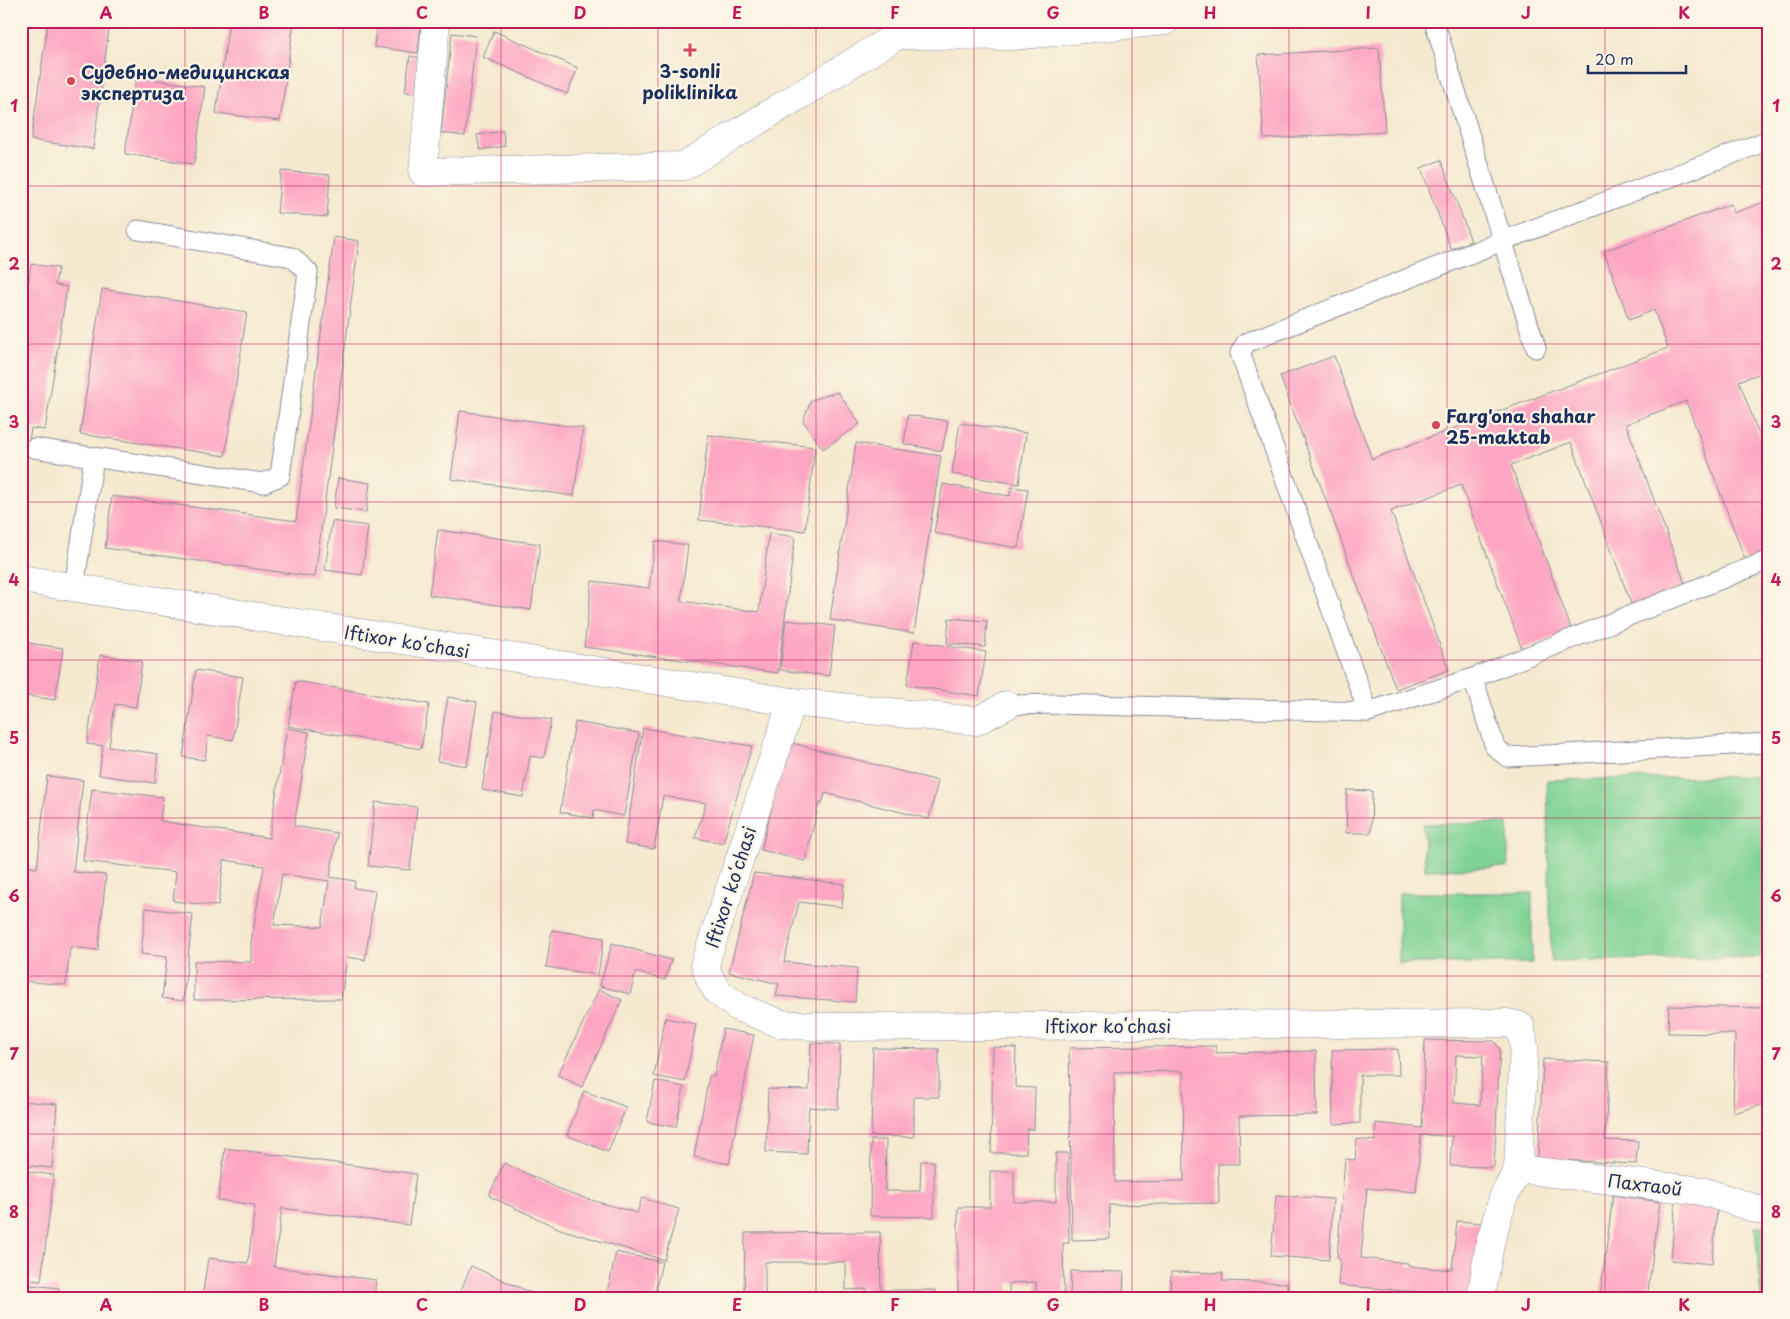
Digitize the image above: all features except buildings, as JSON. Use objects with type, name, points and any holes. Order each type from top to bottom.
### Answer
[{"type":"street","points":[[436,21],[423,172],[684,166],[898,35],[1013,36],[1062,26],[1165,21]]},
{"type":"street","name":"Iftixor koʻchasi","points":[[21,579],[792,702],[705,963],[709,977],[717,991],[738,1007],[782,1024],[828,1027],[1507,1023],[1520,1026],[1524,1046],[1518,1169]]},
{"type":"street","points":[[792,702],[977,721],[1007,704]]},
{"type":"street","points":[[1482,1298],[1493,1234],[1503,1198],[1518,1169]]},
{"type":"street","name":"Пахтаой","points":[[1518,1169],[1702,1190],[1763,1211],[1769,1211]]},
{"type":"lane","points":[[1434,21],[1536,348]]},
{"type":"lane","points":[[1368,712],[1240,353],[1246,343],[1502,241],[1769,140]]},
{"type":"lane","points":[[34,448],[263,483],[280,476],[308,272],[292,257],[138,230]]},
{"type":"lane","points":[[74,588],[94,457]]},
{"type":"lane","points":[[1007,704],[1368,712],[1473,678],[1769,560]]},
{"type":"lane","points":[[1473,678],[1495,747],[1507,757],[1769,743]]},
{"type":"green space","points":[[1769,776],[1769,957],[1551,961],[1547,780]]},
{"type":"green space","points":[[1508,823],[1508,867],[1425,870],[1423,824]]},
{"type":"green space","points":[[1399,893],[1532,893],[1532,963],[1399,963]]},
{"type":"green space","points":[[1755,1226],[1769,1226],[1769,1298],[1761,1298]]},
{"type":"place","name":"3-sonli poliklinika","points":[[690,50]]},
{"type":"place","name":"Судебно-медицинская экспертиза","points":[[71,81]]},
{"type":"place","name":"Farg'ona shahar 25-maktab","points":[[1436,425]]}]
